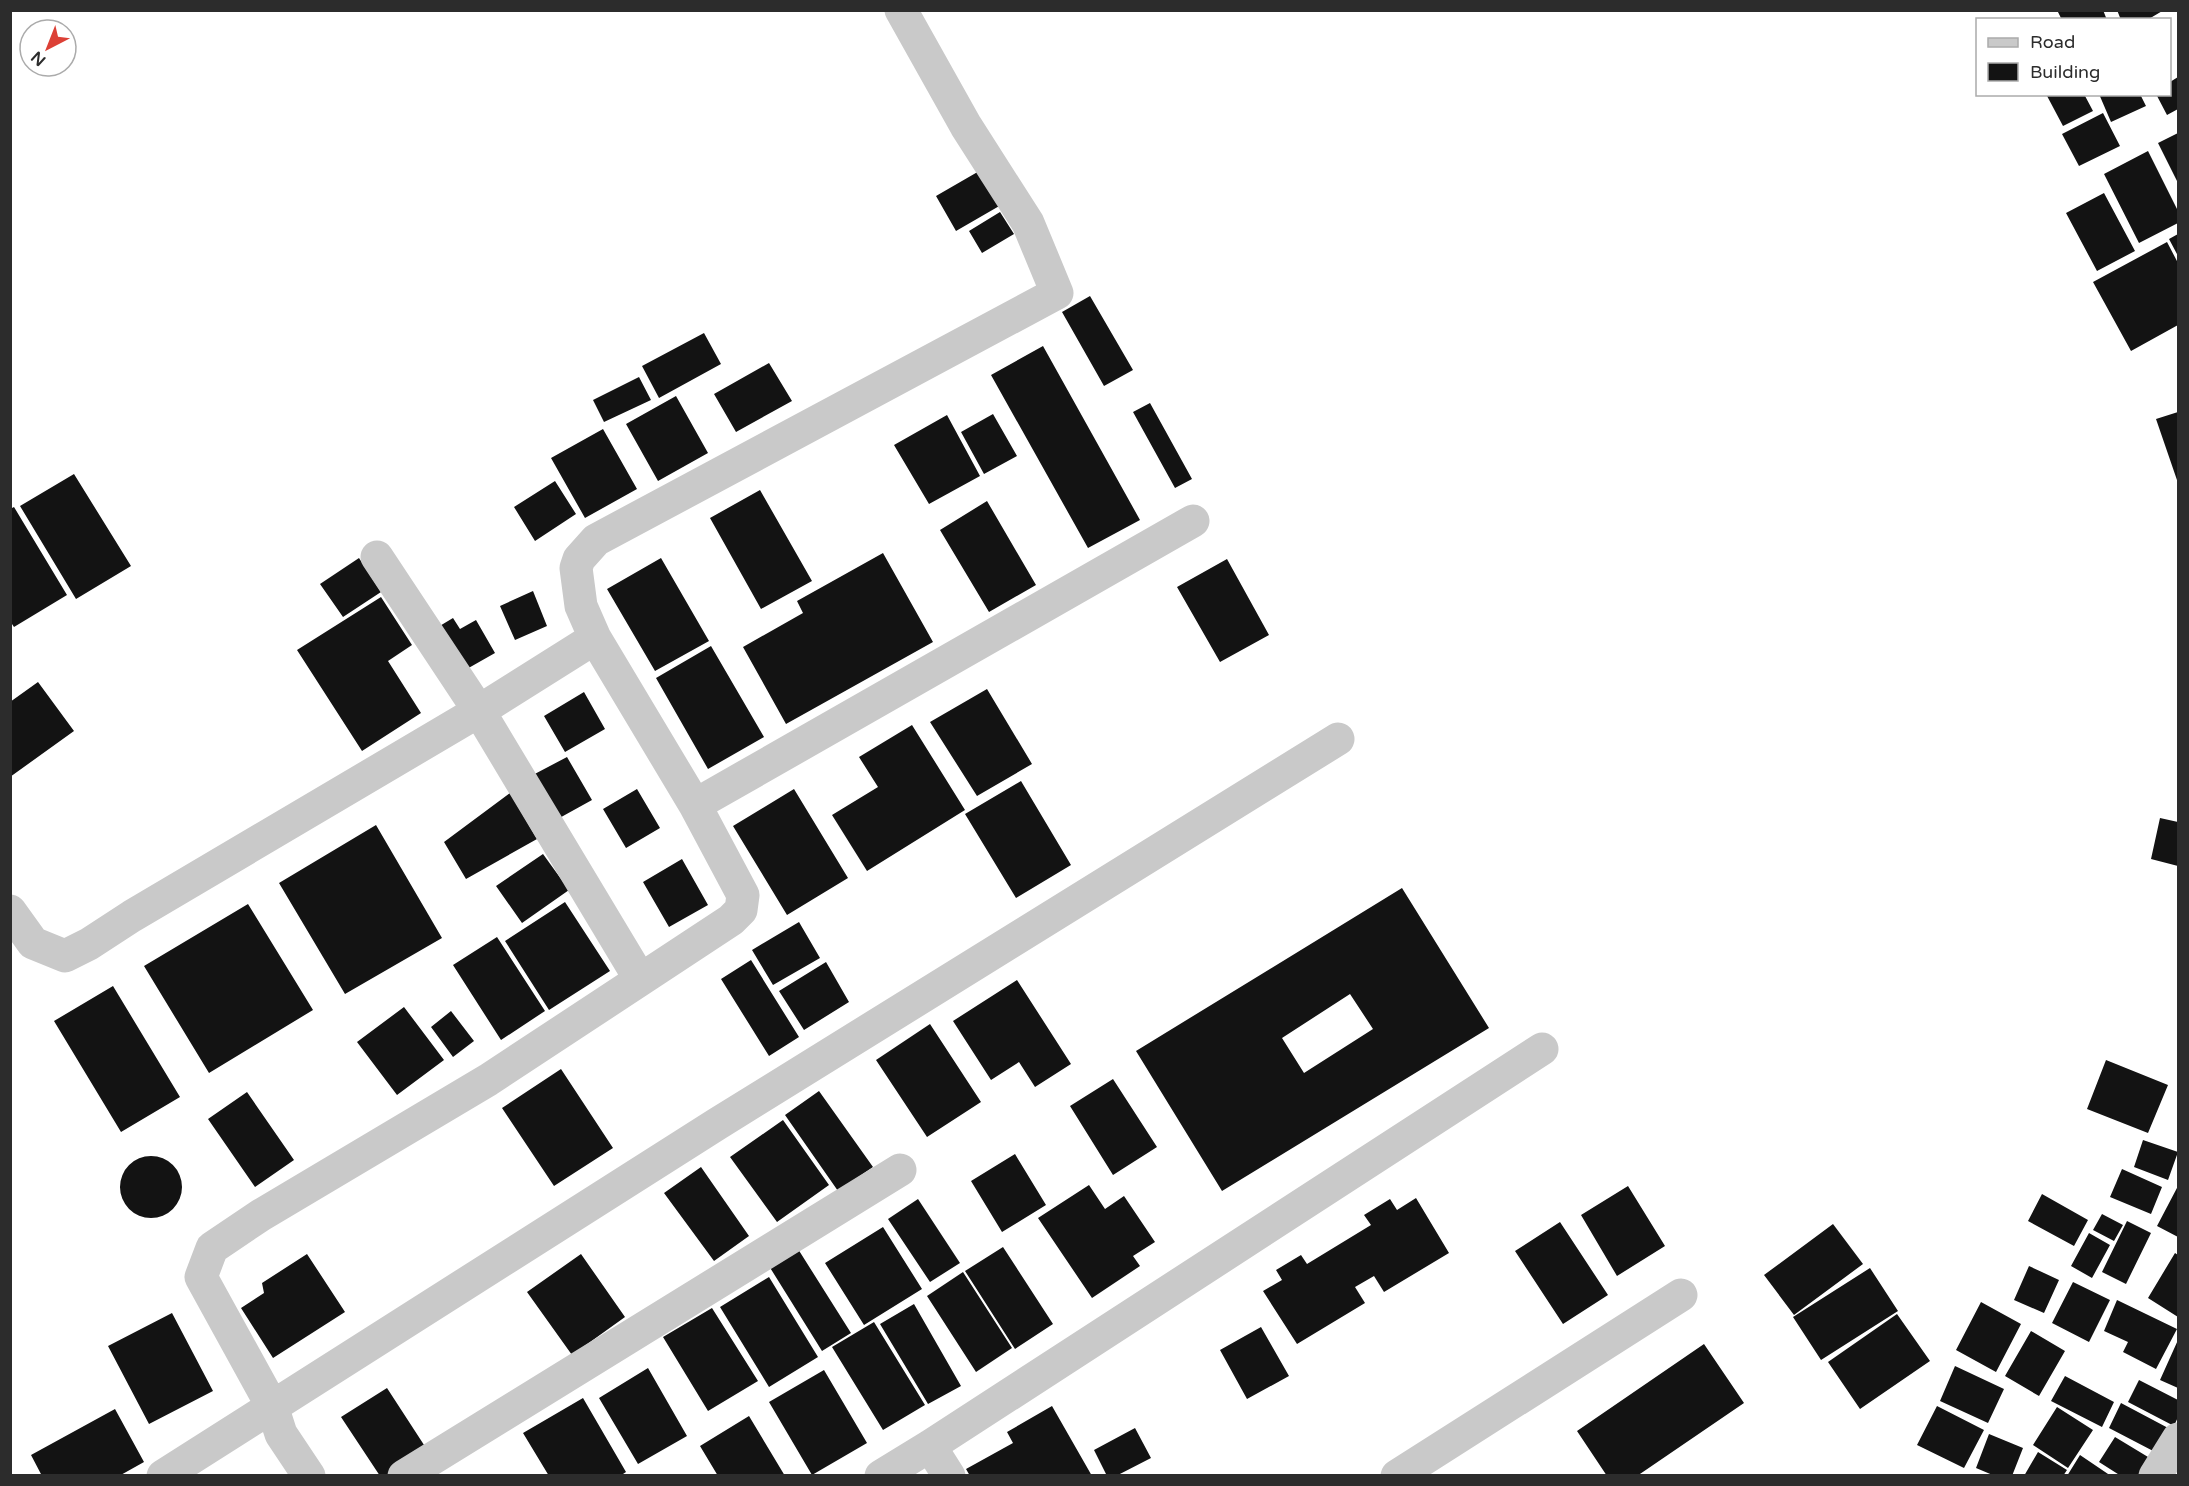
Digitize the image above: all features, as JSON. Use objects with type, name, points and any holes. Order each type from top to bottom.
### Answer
[{"type":"street","points":[[309,1476],[281,1434],[272,1406],[201,1277],[212,1248],[261,1215],[488,1080],[731,921],[741,910],[743,895],[695,805],[595,638],[581,606],[576,568],[579,559],[596,540],[1057,293],[1028,223],[966,126],[901,10]]},
{"type":"street","points":[[695,805],[1193,522]]},
{"type":"street","points":[[377,557],[479,711],[640,979]]},
{"type":"street","points":[[10,911],[33,943],[65,956],[89,944],[132,916],[479,711],[595,638]]},
{"type":"street","points":[[163,1476],[727,1118],[1338,739]]},
{"type":"street","points":[[881,1476],[1542,1049]]},
{"type":"street","points":[[404,1476],[900,1170]]},
{"type":"street","points":[[1397,1476],[1681,1295]]},
{"type":"street","points":[[2155,1476],[2178,1439]]},
{"type":"street","points":[[930,1446],[949,1476]]},
{"type":"building","points":[[2057,10],[2103,10],[2106,18],[2061,18]]},
{"type":"building","points":[[2117,10],[2164,10],[2150,18],[2120,18]]},
{"type":"building","points":[[2178,77],[2178,109],[2167,115],[2157,96],[2171,96],[2171,81]]},
{"type":"building","points":[[2047,96],[2085,96],[2093,111],[2063,126]]},
{"type":"building","points":[[2100,96],[2141,96],[2146,106],[2111,122]]},
{"type":"building","points":[[2103,113],[2120,146],[2079,166],[2062,134]]},
{"type":"building","points":[[2178,133],[2178,183],[2158,143]]},
{"type":"building","points":[[2148,151],[2178,211],[2178,223],[2139,243],[2104,174]]},
{"type":"building","points":[[981,170],[1001,205],[956,231],[936,196]]},
{"type":"building","points":[[2104,193],[2135,251],[2097,271],[2066,213]]},
{"type":"building","points":[[1000,212],[1014,234],[982,253],[969,231]]},
{"type":"building","points":[[2178,234],[2178,256],[2169,239]]},
{"type":"building","points":[[2167,242],[2178,263],[2178,325],[2131,351],[2093,282]]},
{"type":"building","points":[[1090,296],[1133,370],[1104,386],[1062,312]]},
{"type":"building","points":[[704,333],[721,364],[659,398],[642,366]]},
{"type":"building","points":[[1043,346],[1140,520],[1088,548],[991,375]]},
{"type":"building","points":[[769,363],[792,401],[736,432],[714,394]]},
{"type":"building","points":[[639,377],[651,400],[604,422],[593,400]]},
{"type":"building","points":[[676,396],[708,453],[658,481],[626,424]]},
{"type":"building","points":[[1150,403],[1192,479],[1175,488],[1133,412]]},
{"type":"building","points":[[2178,412],[2178,483],[2156,419]]},
{"type":"building","points":[[993,414],[1017,456],[984,474],[961,432]]},
{"type":"building","points":[[947,415],[980,476],[929,504],[894,445]]},
{"type":"building","points":[[603,429],[637,489],[585,518],[551,458]]},
{"type":"building","points":[[74,474],[131,566],[76,599],[20,506]]},
{"type":"building","points":[[555,481],[576,514],[535,541],[514,507]]},
{"type":"building","points":[[760,490],[812,581],[761,609],[710,518]]},
{"type":"building","points":[[987,501],[1036,585],[989,612],[940,530]]},
{"type":"building","points":[[14,507],[67,595],[14,627],[10,621],[10,509]]},
{"type":"building","points":[[883,553],[933,642],[786,724],[743,647],[803,613],[797,601]]},
{"type":"building","points":[[359,558],[381,592],[343,617],[320,584]]},
{"type":"building","points":[[661,558],[709,641],[655,671],[607,589]]},
{"type":"building","points":[[1227,559],[1269,635],[1220,662],[1177,587]]},
{"type":"building","points":[[533,591],[547,626],[515,640],[500,606]]},
{"type":"building","points":[[381,597],[412,645],[388,661],[421,713],[362,751],[297,650]]},
{"type":"building","points":[[453,618],[460,629],[476,620],[495,653],[458,674],[433,630]]},
{"type":"building","points":[[711,646],[764,737],[708,769],[656,678]]},
{"type":"building","points":[[38,682],[74,731],[10,777],[10,702]]},
{"type":"building","points":[[987,689],[1032,764],[977,796],[930,722]]},
{"type":"building","points":[[584,692],[605,729],[565,752],[544,716]]},
{"type":"building","points":[[912,725],[965,810],[867,871],[832,815],[878,787],[859,757]]},
{"type":"building","points":[[567,757],[592,800],[554,821],[529,777]]},
{"type":"building","points":[[1021,781],[1071,865],[1016,898],[965,814]]},
{"type":"building","points":[[637,789],[660,828],[626,848],[603,809]]},
{"type":"building","points":[[794,789],[848,878],[787,915],[733,826]]},
{"type":"building","points":[[510,793],[537,839],[466,879],[444,842]]},
{"type":"building","points":[[2160,818],[2178,822],[2178,866],[2151,859]]},
{"type":"building","points":[[376,825],[442,938],[345,994],[279,883]]},
{"type":"building","points":[[543,854],[569,890],[522,923],[496,886]]},
{"type":"building","points":[[682,859],[708,905],[669,927],[643,882]]},
{"type":"building","points":[[1402,888],[1489,1028],[1222,1191],[1136,1051]],"holes":[[[1350,994],[1373,1029],[1304,1073],[1282,1038]]]},
{"type":"building","points":[[565,902],[610,971],[549,1010],[505,941]]},
{"type":"building","points":[[248,904],[313,1010],[209,1073],[144,966]]},
{"type":"building","points":[[799,922],[820,958],[773,985],[752,950]]},
{"type":"building","points":[[497,937],[545,1011],[501,1040],[453,965]]},
{"type":"building","points":[[751,960],[799,1037],[769,1056],[721,979]]},
{"type":"building","points":[[826,962],[849,1002],[804,1030],[779,991]]},
{"type":"building","points":[[1017,980],[1071,1064],[1035,1087],[1019,1062],[991,1080],[953,1021]]},
{"type":"building","points":[[113,986],[180,1097],[121,1132],[54,1021]]},
{"type":"building","points":[[404,1007],[444,1060],[397,1095],[357,1042]]},
{"type":"building","points":[[451,1011],[474,1041],[453,1057],[431,1027]]},
{"type":"building","points":[[930,1024],[981,1102],[927,1137],[876,1060]]},
{"type":"building","points":[[2106,1060],[2168,1085],[2148,1133],[2087,1109]]},
{"type":"building","points":[[561,1069],[613,1148],[554,1186],[502,1108]]},
{"type":"building","points":[[1113,1079],[1157,1147],[1113,1175],[1070,1106]]},
{"type":"building","points":[[819,1091],[873,1167],[838,1191],[785,1115]]},
{"type":"building","points":[[247,1092],[294,1160],[255,1187],[208,1119]]},
{"type":"building","points":[[783,1120],[829,1185],[777,1222],[730,1157]]},
{"type":"building","points":[[2143,1140],[2178,1152],[2168,1180],[2134,1167]]},
{"type":"building","points":[[1015,1154],[1046,1205],[1002,1232],[971,1181]]},
{"type":"building","points":[[151,1156],[163,1158],[173,1165],[180,1175],[182,1187],[180,1199],[173,1209],[163,1216],[151,1218],[139,1216],[129,1209],[122,1199],[120,1187],[122,1175],[129,1165],[139,1158]]},
{"type":"building","points":[[701,1167],[749,1236],[714,1261],[664,1193]]},
{"type":"building","points":[[2122,1169],[2162,1187],[2151,1214],[2110,1197]]},
{"type":"building","points":[[1089,1185],[1105,1209],[1124,1196],[1155,1242],[1133,1256],[1140,1266],[1092,1298],[1038,1218]]},
{"type":"building","points":[[1628,1186],[1665,1246],[1617,1276],[1581,1215]]},
{"type":"building","points":[[2178,1186],[2178,1237],[2157,1226]]},
{"type":"building","points":[[2042,1194],[2088,1220],[2074,1246],[2028,1221]]},
{"type":"building","points":[[1416,1198],[1449,1253],[1384,1292],[1374,1276],[1355,1287],[1365,1303],[1297,1344],[1263,1291],[1282,1280],[1276,1270],[1301,1255],[1307,1264],[1371,1225],[1364,1215],[1390,1199],[1397,1210]]},
{"type":"building","points":[[918,1199],[960,1263],[930,1282],[888,1219]]},
{"type":"building","points":[[2102,1214],[2123,1225],[2114,1241],[2093,1230]]},
{"type":"building","points":[[2127,1221],[2151,1233],[2126,1284],[2102,1272]]},
{"type":"building","points":[[1560,1222],[1608,1295],[1563,1324],[1515,1251]]},
{"type":"building","points":[[1833,1224],[1863,1264],[1794,1315],[1764,1275]]},
{"type":"building","points":[[883,1227],[922,1289],[864,1325],[825,1263]]},
{"type":"building","points":[[2089,1233],[2110,1245],[2092,1278],[2071,1266]]},
{"type":"building","points":[[1003,1247],[1053,1324],[1015,1349],[965,1271]]},
{"type":"building","points":[[798,1249],[851,1333],[822,1351],[769,1266]]},
{"type":"building","points":[[2175,1253],[2178,1255],[2178,1317],[2148,1298]]},
{"type":"building","points":[[307,1254],[345,1312],[273,1358],[241,1308],[264,1293],[262,1283]]},
{"type":"building","points":[[581,1254],[625,1317],[572,1355],[527,1292]]},
{"type":"building","points":[[2029,1266],[2059,1280],[2044,1313],[2014,1300]]},
{"type":"building","points":[[1870,1268],[1898,1311],[1821,1360],[1793,1317]]},
{"type":"building","points":[[963,1272],[1012,1348],[976,1372],[927,1296]]},
{"type":"building","points":[[769,1277],[818,1357],[769,1387],[720,1307]]},
{"type":"building","points":[[2073,1282],[2110,1300],[2089,1342],[2052,1323]]},
{"type":"building","points":[[2117,1300],[2177,1329],[2156,1369],[2123,1352],[2128,1342],[2104,1331]]},
{"type":"building","points":[[1981,1302],[2021,1324],[1996,1372],[1956,1350]]},
{"type":"building","points":[[914,1304],[961,1386],[928,1404],[880,1324]]},
{"type":"building","points":[[712,1308],[758,1381],[708,1411],[663,1337]]},
{"type":"building","points":[[172,1313],[213,1391],[149,1424],[108,1346]]},
{"type":"building","points":[[1897,1314],[1930,1361],[1860,1409],[1828,1362]]},
{"type":"building","points":[[874,1322],[925,1405],[883,1430],[832,1347]]},
{"type":"building","points":[[1261,1327],[1289,1376],[1247,1399],[1220,1350]]},
{"type":"building","points":[[2031,1331],[2065,1351],[2039,1396],[2005,1376]]},
{"type":"building","points":[[2178,1340],[2178,1388],[2160,1380]]},
{"type":"building","points":[[1704,1344],[1744,1403],[1637,1476],[1607,1476],[1577,1431]]},
{"type":"building","points":[[1955,1366],[2004,1389],[1988,1423],[1940,1401]]},
{"type":"building","points":[[648,1368],[687,1436],[638,1464],[599,1398]]},
{"type":"building","points":[[824,1370],[867,1443],[812,1475],[769,1402]]},
{"type":"building","points":[[2065,1376],[2114,1402],[2102,1427],[2051,1401]]},
{"type":"building","points":[[2139,1380],[2178,1400],[2178,1417],[2174,1426],[2128,1402]]},
{"type":"building","points":[[387,1388],[426,1448],[386,1476],[380,1476],[341,1417]]},
{"type":"building","points":[[583,1398],[626,1472],[620,1476],[549,1476],[523,1433]]},
{"type":"building","points":[[2121,1403],[2170,1429],[2157,1453],[2109,1428]]},
{"type":"building","points":[[1052,1406],[1092,1476],[970,1476],[966,1469],[1013,1443],[1007,1432]]},
{"type":"building","points":[[1937,1406],[1984,1430],[1964,1468],[1917,1445]]},
{"type":"building","points":[[2057,1407],[2093,1430],[2068,1468],[2033,1445]]},
{"type":"building","points":[[115,1409],[144,1462],[119,1476],[42,1476],[31,1455]]},
{"type":"building","points":[[749,1416],[785,1476],[718,1476],[700,1446]]},
{"type":"building","points":[[1135,1428],[1151,1458],[1116,1476],[1107,1476],[1094,1450]]},
{"type":"building","points":[[1989,1434],[2023,1448],[2012,1476],[1995,1476],[1976,1468]]},
{"type":"building","points":[[2115,1437],[2153,1460],[2143,1476],[2121,1476],[2099,1462]]},
{"type":"building","points":[[2038,1452],[2067,1470],[2063,1476],[2024,1476]]},
{"type":"building","points":[[2080,1455],[2111,1476],[2067,1476]]}]
